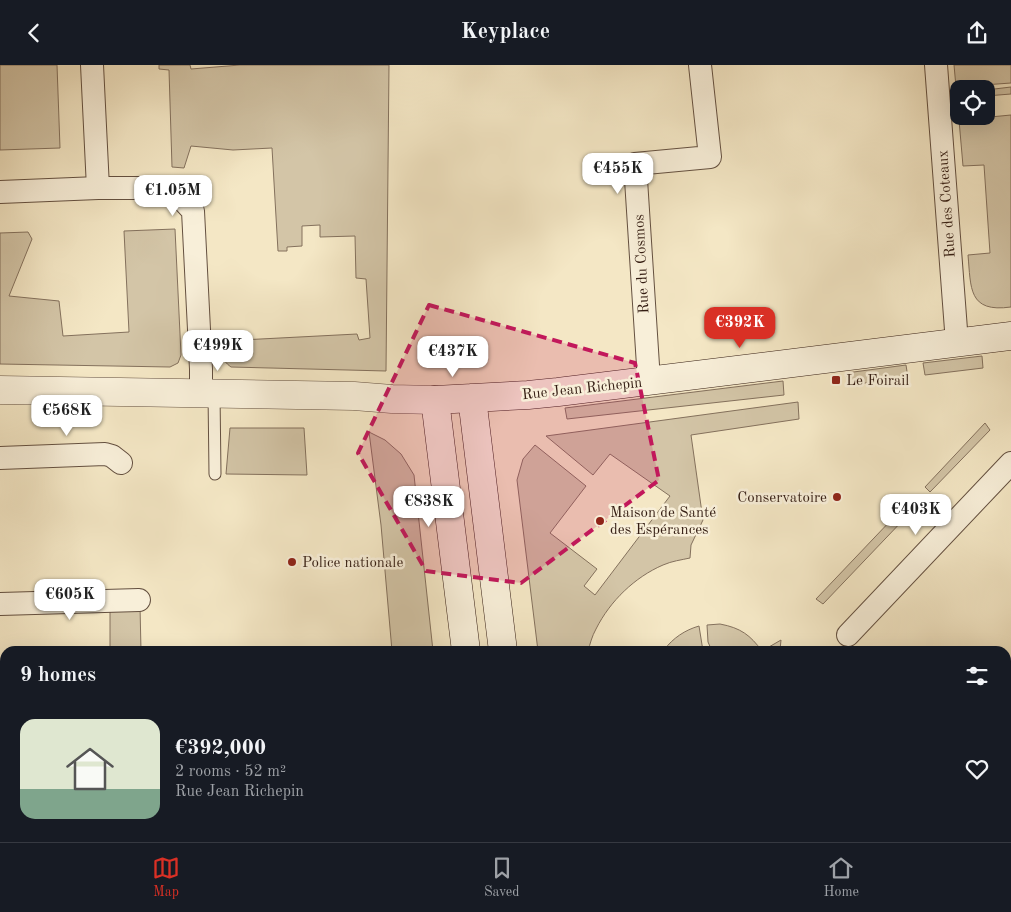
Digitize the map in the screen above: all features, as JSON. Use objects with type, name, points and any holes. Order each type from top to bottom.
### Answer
[{"type":"main road","name":"Rue Jean Richepin","points":[[0,390],[354,396],[435,400],[558,392],[1011,337]]},
{"type":"main road","points":[[472,398],[502,646]]},
{"type":"main road","points":[[435,400],[465,646]]},
{"type":"street","points":[[92,65],[98,188]]},
{"type":"street","name":"Rue du Cosmos","points":[[649,381],[635,164],[710,157],[700,65]]},
{"type":"street","name":"Rue des Coteaux","points":[[936,65],[957,343]]},
{"type":"street","points":[[0,192],[98,188],[163,188],[180,197],[193,211],[201,369],[208,393]]},
{"type":"street","points":[[0,458],[105,455],[112,456],[120,463]]},
{"type":"street","points":[[848,635],[1011,463]]},
{"type":"street","points":[[0,605],[139,600]]},
{"type":"lane","points":[[208,393],[214,474]]},
{"type":"highlighted area","points":[[429,305],[635,363],[659,480],[521,583],[426,571],[358,453]]},
{"type":"shaded area","points":[[0,65],[57,65],[60,148],[0,150]]},
{"type":"shaded area","points":[[159,65],[190,65],[191,69],[240,65],[389,65],[386,371],[231,367],[225,361],[222,355],[222,341],[357,334],[359,340],[370,338],[366,279],[356,278],[355,236],[320,237],[320,225],[302,226],[302,246],[287,247],[287,251],[278,251],[272,148],[233,150],[191,146],[184,168],[172,167],[169,70],[159,69]]},
{"type":"shaded area","points":[[954,65],[1011,65],[1011,83],[995,84],[995,80],[955,80]]},
{"type":"shaded area","points":[[1011,87],[1011,94],[995,95],[995,89]]},
{"type":"shaded area","points":[[1011,115],[1011,307],[997,308],[979,302],[974,296],[972,288],[968,255],[990,253],[984,165],[963,166],[959,125],[995,125],[995,117]]},
{"type":"shaded area","points":[[175,229],[181,355],[178,363],[170,367],[0,364],[0,233],[28,232],[32,239],[9,296],[59,301],[63,336],[129,332],[124,231]]},
{"type":"shaded area","points":[[982,356],[983,368],[925,375],[923,363]]},
{"type":"shaded area","points":[[906,365],[908,378],[848,385],[846,373]]},
{"type":"shaded area","points":[[783,381],[784,395],[567,419],[565,408]]},
{"type":"shaded area","points":[[798,402],[799,419],[691,435],[703,520],[691,545],[690,558],[663,565],[633,583],[608,609],[593,634],[589,646],[537,646],[517,480],[523,459],[535,445],[586,486],[550,533],[597,569],[584,586],[595,595],[670,496],[610,454],[593,475],[546,436]]},
{"type":"shaded area","points":[[985,423],[990,430],[930,492],[925,487]]},
{"type":"shaded area","points":[[230,428],[304,428],[307,475],[226,474]]},
{"type":"shaded area","points":[[369,432],[385,440],[401,454],[414,475],[432,646],[392,646],[381,525]]},
{"type":"shaded area","points":[[896,508],[906,517],[823,604],[816,599],[894,517],[891,513]]},
{"type":"shaded area","points":[[140,606],[141,646],[110,646],[110,608]]},
{"type":"shaded area","points":[[720,624],[734,628],[744,633],[758,646],[710,646],[707,625]]},
{"type":"shaded area","points":[[699,626],[702,646],[668,646],[680,635]]},
{"type":"shaded area","points":[[781,640],[780,646],[771,646]]},
{"type":"place","name":"Le Foirail","points":[[836,380]]},
{"type":"place","name":"Conservatoire","points":[[837,497]]},
{"type":"place","name":"Maison de Santé des Espérances","points":[[600,521]]},
{"type":"place","name":"Police nationale","points":[[292,562]]}]
